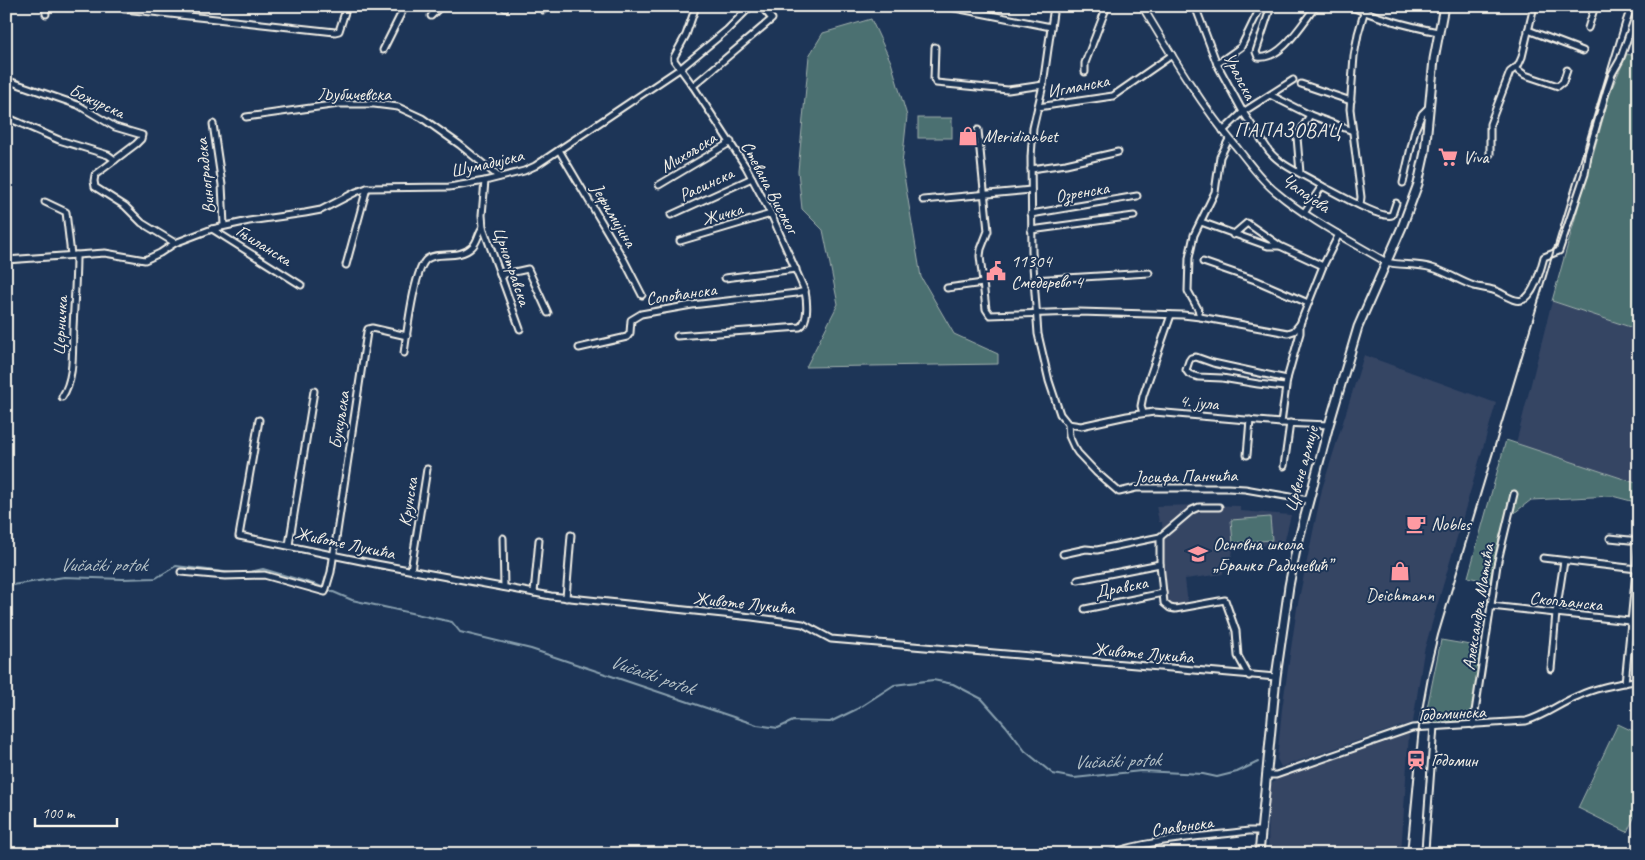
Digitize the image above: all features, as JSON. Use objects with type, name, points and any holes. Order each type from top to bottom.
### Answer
[{"type":"main road","name":"Црвене армије","points":[[1259,854],[1276,677],[1291,573],[1308,500],[1358,327],[1416,191],[1425,152],[1438,32],[1444,6]]},
{"type":"street","points":[[45,6],[46,14]]},
{"type":"street","points":[[124,9],[335,32],[339,31],[342,25],[347,6]]},
{"type":"street","points":[[383,50],[405,6]]},
{"type":"street","points":[[431,16],[441,6]]},
{"type":"street","points":[[543,10],[549,6]]},
{"type":"street","name":"Шумадијска","points":[[6,260],[113,254],[144,260],[153,257],[176,243],[212,228],[321,210],[367,188],[449,187],[485,181],[524,171],[560,150],[681,68],[727,30],[751,6]]},
{"type":"street","points":[[693,86],[772,19],[761,6]]},
{"type":"street","points":[[945,6],[1051,28]]},
{"type":"street","name":"Јосифа Панчића","points":[[1054,6],[1043,85],[1033,134],[1031,169],[1033,280],[1044,365],[1060,414],[1068,424],[1069,436],[1078,454],[1118,492],[1136,488],[1228,488],[1308,500]]},
{"type":"street","points":[[1085,72],[1085,63],[1107,6]]},
{"type":"street","name":"Чапајева","points":[[1142,6],[1203,104],[1265,182],[1304,213],[1386,262]]},
{"type":"street","name":"Уралска","points":[[1195,6],[1217,64],[1243,112],[1274,157],[1322,186],[1372,211],[1389,217],[1392,215],[1396,203]]},
{"type":"street","points":[[1217,64],[1241,46],[1261,6]]},
{"type":"street","points":[[1271,6],[1256,55],[1264,58],[1278,52],[1316,6]]},
{"type":"street","points":[[1350,6],[1365,13],[1438,32]]},
{"type":"street","points":[[1360,205],[1361,197],[1351,101],[1354,56],[1366,6]]},
{"type":"street","points":[[1490,154],[1490,124],[1510,72],[1522,57],[1534,6]]},
{"type":"street","points":[[1588,28],[1595,6]]},
{"type":"street","points":[[1386,262],[1420,264],[1442,271],[1473,286],[1494,290],[1516,300],[1523,300],[1527,297],[1536,283],[1544,257],[1559,251],[1585,174],[1588,155],[1607,89],[1612,74],[1620,60],[1638,6]]},
{"type":"street","points":[[681,68],[674,58],[686,35],[695,7]]},
{"type":"street","points":[[1528,30],[1583,51]]},
{"type":"street","points":[[935,47],[934,79],[936,83],[1008,90],[1043,85]]},
{"type":"street","name":"Игманска","points":[[1038,107],[1113,96],[1172,55]]},
{"type":"street","name":"Стевана Високог","points":[[677,336],[800,327],[805,322],[806,303],[804,291],[796,270],[771,214],[752,178],[731,142],[681,68]]},
{"type":"street","points":[[1515,68],[1525,75],[1558,86],[1564,82],[1567,70]]},
{"type":"street","name":"Божурска","points":[[6,80],[78,105],[115,126],[142,135],[142,139],[115,160]]},
{"type":"street","points":[[1223,131],[1243,112],[1293,80]]},
{"type":"street","points":[[1301,84],[1351,101]]},
{"type":"street","points":[[1270,95],[1310,115],[1353,131]]},
{"type":"street","name":"Љубичевска","points":[[246,117],[339,104],[374,104],[398,107],[417,115],[438,129],[500,177]]},
{"type":"street","name":"Црвене армије","points":[[1403,183],[1415,130],[1422,114],[1430,107]]},
{"type":"street","points":[[1300,172],[1297,137],[1310,115]]},
{"type":"street","points":[[6,117],[59,140],[115,160],[95,176],[95,187],[126,206],[142,223],[176,243]]},
{"type":"street","name":"Виноградска","points":[[214,124],[222,185],[224,225]]},
{"type":"street","points":[[978,130],[988,231],[981,249],[983,283],[986,309],[990,315],[1087,312],[1171,315],[1200,317],[1288,333],[1292,332],[1300,324],[1339,234]]},
{"type":"street","points":[[1200,317],[1198,308],[1189,296],[1187,286],[1189,258],[1201,222],[1216,192],[1220,157],[1229,139]]},
{"type":"street","name":"Михољска","points":[[659,185],[731,142]]},
{"type":"street","name":"Јефимијина","points":[[560,150],[624,260],[642,295]]},
{"type":"street","points":[[1031,169],[1066,164],[1118,152]]},
{"type":"street","name":"Расинска","points":[[671,215],[752,178]]},
{"type":"street","name":"Црнотравска","points":[[485,181],[482,215],[483,227],[520,330]]},
{"type":"street","points":[[1304,213],[1322,186]]},
{"type":"street","points":[[346,265],[367,188]]},
{"type":"street","points":[[922,200],[1032,190]]},
{"type":"street","name":"Озренска","points":[[1031,214],[1137,196]]},
{"type":"street","name":"Церничка","points":[[45,202],[66,212],[73,255],[74,343],[70,380],[67,390],[62,397]]},
{"type":"street","name":"Жичка","points":[[680,241],[771,214]]},
{"type":"street","points":[[1031,230],[1134,216]]},
{"type":"street","points":[[1201,222],[1268,246],[1280,246]]},
{"type":"street","points":[[1233,234],[1247,223],[1280,246],[1324,266]]},
{"type":"street","points":[[404,353],[418,276],[425,261],[431,257],[452,255],[468,250],[474,246],[483,227]]},
{"type":"street","name":"Гњиланска","points":[[212,228],[301,285]]},
{"type":"street","points":[[1203,262],[1255,280],[1308,303]]},
{"type":"street","points":[[500,275],[528,269],[548,313]]},
{"type":"street","points":[[725,278],[796,270]]},
{"type":"street","points":[[1033,280],[1149,273]]},
{"type":"street","points":[[947,288],[983,283]]},
{"type":"street","name":"Сопоћанска","points":[[579,348],[627,337],[630,333],[631,320],[640,314],[692,305],[804,291]]},
{"type":"street","points":[[1143,413],[1141,406],[1143,396],[1171,315]]},
{"type":"street","points":[[1280,422],[1285,387],[1299,339],[1300,324]]},
{"type":"street","name":"Букуљска","points":[[333,554],[367,332],[372,328],[407,336]]},
{"type":"street","points":[[1292,332],[1299,339]]},
{"type":"street","points":[[1285,387],[1222,378],[1198,377],[1189,374],[1186,370],[1191,358],[1196,357],[1213,363],[1287,379]]},
{"type":"street","points":[[289,545],[314,391]]},
{"type":"street","name":"4. јула","points":[[1068,424],[1081,426],[1143,413],[1163,412],[1329,425]]},
{"type":"street","name":"Животе Лукића","points":[[259,420],[240,536],[367,562],[566,598],[804,624],[831,639],[1276,677]]},
{"type":"street","points":[[1246,455],[1250,420]]},
{"type":"street","points":[[1284,466],[1290,423]]},
{"type":"street","name":"Крунска","points":[[411,570],[427,469]]},
{"type":"street","name":"Александра Матића","points":[[1473,725],[1497,565],[1514,494]]},
{"type":"street","points":[[1063,554],[1086,549],[1097,550],[1160,537],[1192,510],[1199,507],[1219,507]]},
{"type":"street","points":[[566,598],[571,536]]},
{"type":"street","points":[[1160,537],[1160,564],[1164,604],[1171,608],[1182,608],[1225,600],[1236,631],[1238,656],[1249,676]]},
{"type":"street","points":[[503,538],[504,587]]},
{"type":"street","points":[[1610,538],[1639,541],[1625,683]]},
{"type":"street","points":[[534,593],[539,540]]},
{"type":"street","points":[[181,572],[225,576],[264,575],[325,592],[333,554]]},
{"type":"street","points":[[1543,558],[1637,569]]},
{"type":"street","points":[[1551,669],[1556,613],[1564,560]]},
{"type":"street","points":[[1078,580],[1160,564]]},
{"type":"street","name":"Дравска","points":[[1085,609],[1163,593]]},
{"type":"street","name":"Скопљанска","points":[[1491,606],[1639,622]]},
{"type":"street","name":"Годоминска","points":[[1266,775],[1276,775],[1412,728],[1526,721],[1536,718],[1580,695],[1639,680]]},
{"type":"street","points":[[1423,854],[1425,850],[1434,726]]},
{"type":"street","name":"Славонска","points":[[1108,854],[1141,845],[1261,831]]},
{"type":"shaded area","points":[[1552,301],[1639,330],[1639,484],[1516,443]]},
{"type":"shaded area","points":[[1364,355],[1496,403],[1424,651],[1413,722],[1281,767],[1277,759],[1282,709],[1297,608],[1322,489]]},
{"type":"shaded area","name":"Основна школа „Бранко Радичевић”","points":[[1156,506],[1240,506],[1240,511],[1291,515],[1284,544],[1233,548],[1232,556],[1223,557],[1223,574],[1185,579],[1188,604],[1171,604],[1166,595],[1162,522],[1159,522]]},
{"type":"shaded area","points":[[1409,734],[1401,854],[1268,854],[1269,787],[1275,780]]},
{"type":"green space","points":[[871,19],[891,62],[907,116],[902,164],[921,277],[954,334],[998,354],[998,364],[806,367],[838,304],[823,230],[802,209],[798,171],[809,56],[823,33]]},
{"type":"green space","points":[[1627,54],[1639,57],[1639,330],[1552,301],[1611,90]]},
{"type":"green space","points":[[918,118],[952,118],[952,138],[918,138]]},
{"type":"green space","points":[[1506,440],[1639,484],[1639,503],[1612,496],[1531,500],[1505,520],[1497,546],[1490,582],[1468,577]]},
{"type":"green space","points":[[1270,517],[1272,540],[1233,543],[1231,520]]},
{"type":"green space","points":[[1441,640],[1482,647],[1472,714],[1465,721],[1424,723]]},
{"type":"green space","points":[[1618,724],[1639,734],[1639,808],[1627,832],[1578,808]]},
{"type":"waterway","name":"Vučački potok","points":[[6,586],[64,577],[156,578],[176,566],[232,573]]},
{"type":"waterway","name":"Vučački potok","points":[[246,573],[263,569],[317,585],[352,600],[452,622],[460,632],[531,649],[757,725],[778,728],[793,721],[830,722],[857,709],[894,685],[933,680],[953,684],[982,699],[1025,751],[1053,774],[1074,778],[1141,771],[1203,774],[1217,777],[1237,772],[1258,762]]},
{"type":"railway","points":[[1407,854],[1419,727],[1438,635],[1628,6]]},
{"type":"place","name":"Meridianbet","points":[[968,136]]},
{"type":"place","name":"Viva","points":[[1448,157]]},
{"type":"place","name":"11304 Смедерево 4","points":[[996,271]]},
{"type":"place","name":"Nobles","points":[[1416,524]]},
{"type":"place","name":"Основна школа „Бранко Радичевић”","points":[[1198,554]]},
{"type":"place","name":"Deichmann","points":[[1400,571]]},
{"type":"place","name":"Годомин","points":[[1416,760]]},
{"type":"district","name":"ПАПАЗОВАЦ","points":[[1288,130]]}]
